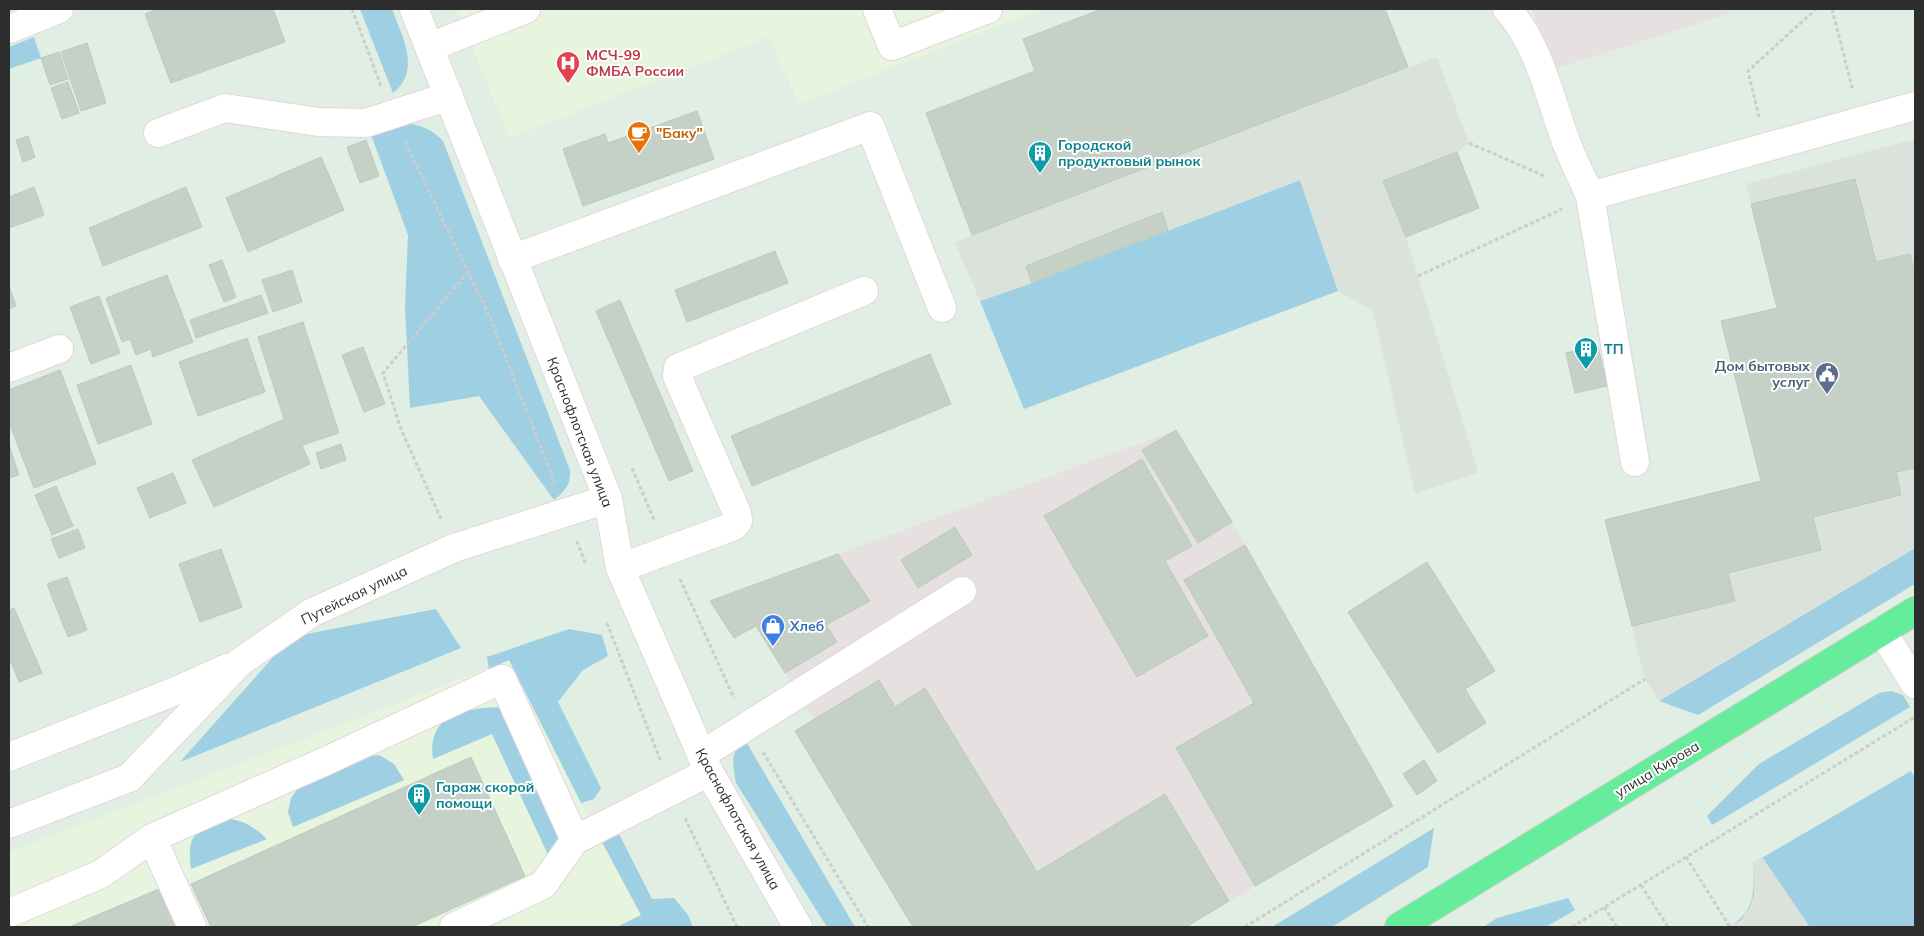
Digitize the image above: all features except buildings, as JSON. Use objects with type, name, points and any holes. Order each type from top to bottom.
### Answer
[{"type":"main road","name":"улица Кирова","points":[[1399,927],[1915,611]]},
{"type":"street","points":[[9,29],[60,9]]},
{"type":"street","name":"Краснофлотская улица","points":[[414,9],[608,499],[620,568],[705,763],[798,927]]},
{"type":"street","points":[[430,47],[526,9]]},
{"type":"street","points":[[877,9],[892,46],[988,9]]},
{"type":"street","points":[[1507,9],[1518,21],[1542,70],[1568,148],[1590,196],[1635,462]]},
{"type":"street","points":[[158,133],[225,108],[319,122],[366,123],[449,96]]},
{"type":"street","points":[[1590,196],[1915,106]]},
{"type":"street","points":[[512,259],[870,126],[942,308]]},
{"type":"street","points":[[620,568],[734,526],[738,521],[737,513],[677,376],[678,368],[864,291]]},
{"type":"street","points":[[9,368],[59,349]]},
{"type":"street","name":"Путейская улица","points":[[9,824],[129,778],[240,662],[310,613],[454,548],[608,499]]},
{"type":"street","points":[[454,927],[543,885],[576,840],[705,763],[747,726],[962,591]]},
{"type":"street","points":[[1882,631],[1915,684]]},
{"type":"street","points":[[9,757],[178,690],[240,662]]},
{"type":"street","points":[[9,913],[101,874],[152,838],[502,680],[576,840]]},
{"type":"street","points":[[152,838],[192,927]]},
{"type":"path","points":[[1766,147],[1748,71],[1816,9]]},
{"type":"path","points":[[1832,9],[1861,121]]},
{"type":"path","points":[[1418,276],[1590,196]]},
{"type":"path","points":[[454,548],[401,429],[383,372],[468,272],[490,317],[586,566]]},
{"type":"path","points":[[629,459],[667,551],[747,726],[868,927]]},
{"type":"path","points":[[606,621],[620,658]]},
{"type":"path","points":[[1245,927],[1645,679]]},
{"type":"path","points":[[1572,927],[1915,717]]},
{"type":"path","points":[[1686,857],[1730,927]]},
{"type":"path","points":[[1641,885],[1668,927]]},
{"type":"path","points":[[1604,908],[1616,927]]},
{"type":"path","points":[[731,918],[737,927]]},
{"type":"shaded area","points":[[360,9],[392,9],[404,42],[408,64],[402,84],[393,93]]},
{"type":"shaded area","name":"МСЧ-99 ФМБА России","points":[[457,9],[1042,9],[799,104],[769,37],[509,138]]},
{"type":"shaded area","points":[[1532,9],[1727,9],[1728,14],[1554,69]]},
{"type":"shaded area","points":[[34,37],[41,58],[9,69],[9,47]]},
{"type":"shaded area","points":[[1437,57],[1469,143],[1457,152],[1384,181],[1406,237],[1478,472],[1415,494],[1373,311],[1338,291],[1300,180],[1168,230],[1161,213],[1026,266],[1032,283],[980,301],[955,243]]},
{"type":"shaded area","points":[[400,122],[424,127],[443,141],[570,470],[566,487],[554,500],[479,396],[410,408],[405,306],[408,235],[370,132]]},
{"type":"shaded area","points":[[1915,139],[1915,275],[1910,254],[1876,262],[1855,179],[1751,204],[1746,184]]},
{"type":"shaded area","points":[[1300,180],[1338,291],[1024,409],[980,301],[1032,283]]},
{"type":"shaded area","points":[[1176,430],[1232,522],[1393,806],[1186,927],[913,927],[795,731],[814,720],[799,694],[756,626],[734,638],[710,601]]},
{"type":"shaded area","points":[[1915,468],[1915,548],[1659,701],[1645,679],[1632,626],[1735,601],[1728,573],[1821,550],[1813,517],[1901,495],[1896,472]]},
{"type":"shaded area","points":[[1915,548],[1915,584],[1698,715],[1659,701]]},
{"type":"shaded area","points":[[436,609],[461,648],[180,762],[291,637]]},
{"type":"shaded area","points":[[569,629],[602,635],[608,656],[583,670],[558,702],[601,788],[594,799],[581,803],[509,660],[489,669],[487,657]]},
{"type":"shaded area","points":[[509,660],[595,830],[641,915],[617,927],[9,927],[9,852]]},
{"type":"shaded area","points":[[1891,691],[1903,695],[1910,707],[1712,825],[1707,816],[1759,764],[1879,693]]},
{"type":"shaded area","points":[[502,707],[574,827],[549,857],[492,734],[433,759],[433,744],[436,732],[452,716],[475,709]]},
{"type":"shaded area","points":[[745,740],[855,927],[827,927],[736,783],[733,764],[734,754]]},
{"type":"shaded area","points":[[379,755],[394,764],[404,780],[293,827],[288,812],[291,798],[304,780],[364,757]]},
{"type":"shaded area","points":[[1911,771],[1915,778],[1915,927],[1729,927],[1744,914],[1752,900],[1753,863]]},
{"type":"shaded area","points":[[220,818],[245,823],[267,839],[191,869],[191,842],[198,832]]},
{"type":"shaded area","points":[[1434,828],[1428,867],[1332,927],[1272,927]]},
{"type":"shaded area","points":[[618,832],[652,899],[674,898],[688,915],[693,927],[617,927],[641,915],[602,842]]},
{"type":"shaded area","points":[[1762,857],[1810,927],[1729,927],[1741,920],[1750,907],[1754,893],[1753,863]]},
{"type":"shaded area","points":[[1568,898],[1575,910],[1546,927],[1483,927],[1497,918]]},
{"type":"place","name":"МСЧ-99 ФМБА России","points":[[568,84]]},
{"type":"place","name":"\"Баку\"","points":[[639,154]]},
{"type":"place","name":"Городской продуктовый рынок","points":[[1040,174]]},
{"type":"place","name":"ТП","points":[[1586,370]]},
{"type":"place","name":"Дом бытовых услуг","points":[[1827,395]]},
{"type":"place","name":"Хлеб","points":[[773,647]]},
{"type":"place","name":"Гараж скорой помощи","points":[[419,816]]}]
